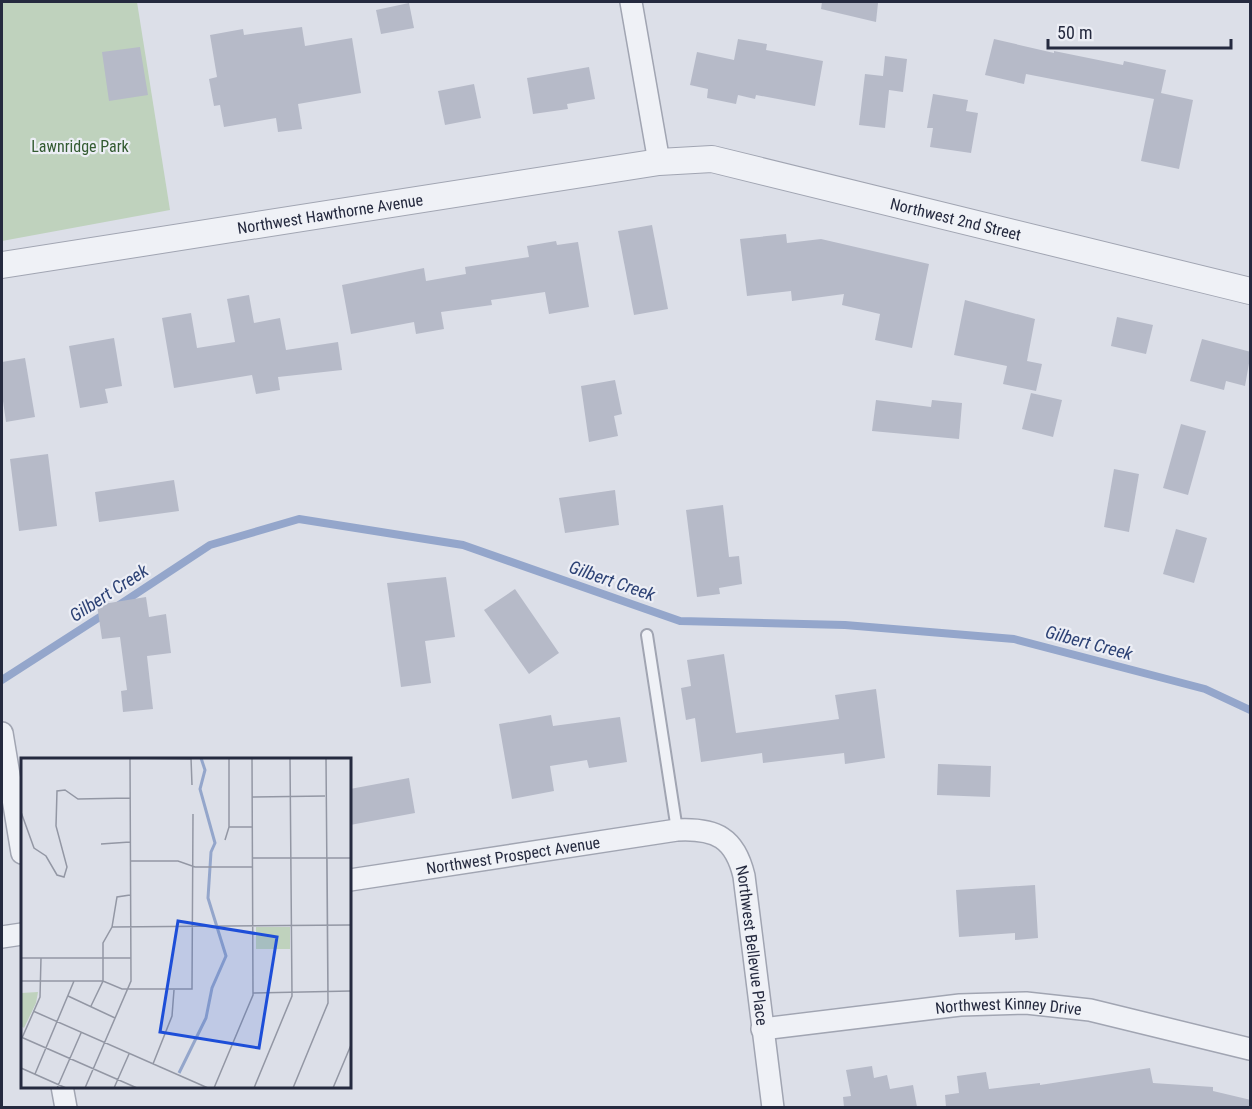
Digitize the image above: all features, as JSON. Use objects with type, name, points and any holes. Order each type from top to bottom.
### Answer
[{"type":"street","points":[[630,2],[658,162]]},
{"type":"street","name":"Northwest 2nd Street","points":[[658,162],[712,159],[1251,291]]},
{"type":"street","name":"Northwest Hawthorne Avenue","points":[[2,265],[658,162]]},
{"type":"street","points":[[2,733],[21,847]]},
{"type":"street","name":"Northwest Bellevue Place","points":[[677,830],[700,829],[712,833],[728,842],[738,854],[744,876],[773,1107]]},
{"type":"street","name":"Northwest Prospect Avenue","points":[[351,880],[677,830]]},
{"type":"street","points":[[2,937],[21,934]]},
{"type":"street","name":"Northwest Kinney Drive","points":[[762,1029],[960,1005],[1026,1003],[1090,1010],[1251,1049]]},
{"type":"street","points":[[62,1088],[66,1107]]},
{"type":"lane","points":[[647,635],[677,830]]},
{"type":"green space","name":"Lawnridge Park","points":[[2,2],[137,2],[170,210],[2,241]]},
{"type":"building","points":[[822,2],[878,3],[876,22],[821,9]]},
{"type":"building","points":[[409,3],[414,28],[381,34],[376,10]]},
{"type":"building","points":[[302,27],[305,46],[352,38],[361,93],[298,104],[302,129],[278,132],[276,118],[224,127],[220,105],[214,106],[209,79],[217,77],[210,35],[243,29],[244,35]]},
{"type":"building","points":[[738,39],[767,44],[766,50],[823,61],[815,106],[756,95],[755,99],[738,95],[736,104],[707,98],[708,89],[690,85],[697,52],[734,60]]},
{"type":"building","points":[[994,39],[1054,53],[1054,51],[1123,65],[1124,61],[1166,70],[1161,93],[1193,100],[1179,169],[1141,161],[1154,99],[1026,74],[1024,84],[985,75]]},
{"type":"building","points":[[140,47],[148,95],[109,101],[102,52]]},
{"type":"building","points":[[885,56],[907,59],[903,92],[889,90],[885,128],[859,125],[865,74],[883,76]]},
{"type":"building","points":[[589,67],[595,99],[567,104],[568,109],[533,114],[527,78]]},
{"type":"building","points":[[474,84],[481,118],[445,125],[438,91]]},
{"type":"building","points":[[933,94],[968,100],[966,111],[978,113],[971,153],[930,147],[933,128],[927,128]]},
{"type":"building","points":[[652,225],[668,309],[634,315],[618,231]]},
{"type":"building","points":[[786,234],[787,243],[821,239],[929,264],[912,348],[875,340],[880,314],[842,305],[844,294],[792,301],[791,291],[747,296],[740,239]]},
{"type":"building","points":[[556,241],[557,245],[578,242],[589,307],[549,314],[545,292],[491,300],[492,305],[441,312],[444,329],[416,334],[414,322],[351,334],[342,285],[424,268],[426,281],[466,274],[465,267],[529,257],[527,246]]},
{"type":"building","points":[[249,295],[254,323],[280,318],[286,350],[338,342],[342,370],[278,377],[280,390],[256,394],[252,375],[174,388],[162,318],[191,313],[197,348],[235,342],[227,299]]},
{"type":"building","points":[[965,300],[1035,319],[1027,361],[1042,364],[1036,391],[1003,384],[1007,366],[954,355]]},
{"type":"building","points":[[1117,317],[1153,325],[1146,354],[1111,346]]},
{"type":"building","points":[[114,338],[122,386],[105,389],[108,403],[80,408],[69,346]]},
{"type":"building","points":[[1202,339],[1251,352],[1245,386],[1226,381],[1224,390],[1190,381]]},
{"type":"building","points":[[25,358],[35,417],[6,422],[2,394],[2,362]]},
{"type":"building","points":[[615,380],[622,414],[614,416],[618,436],[589,442],[581,386]]},
{"type":"building","points":[[1031,393],[1062,400],[1053,437],[1022,429]]},
{"type":"building","points":[[876,400],[931,407],[932,400],[962,403],[959,439],[872,431]]},
{"type":"building","points":[[1181,424],[1206,431],[1188,495],[1163,488]]},
{"type":"building","points":[[48,454],[57,526],[19,531],[10,459]]},
{"type":"building","points":[[1114,469],[1139,474],[1129,532],[1104,527]]},
{"type":"building","points":[[174,480],[179,511],[99,522],[95,492]]},
{"type":"building","points":[[615,490],[619,525],[565,533],[559,498]]},
{"type":"building","points":[[723,505],[729,557],[739,556],[742,584],[719,588],[720,594],[697,597],[686,510]]},
{"type":"building","points":[[1176,529],[1207,538],[1194,583],[1163,574]]},
{"type":"building","points":[[446,577],[455,637],[425,641],[431,683],[401,687],[387,583]]},
{"type":"building","points":[[515,589],[559,653],[529,674],[484,610]]},
{"type":"building","points":[[146,597],[149,617],[166,614],[171,653],[147,656],[153,709],[123,712],[121,691],[127,690],[120,637],[102,639],[97,605]]},
{"type":"building","points":[[724,654],[736,733],[839,719],[835,695],[876,689],[885,758],[845,764],[844,753],[763,763],[762,753],[701,762],[695,718],[686,720],[681,688],[691,686],[687,660]]},
{"type":"building","points":[[551,715],[553,726],[620,717],[627,762],[589,768],[587,760],[550,766],[554,791],[512,799],[499,724]]},
{"type":"building","points":[[938,764],[991,766],[990,797],[937,795]]},
{"type":"building","points":[[409,778],[415,813],[351,825],[351,789]]},
{"type":"building","points":[[1035,885],[1038,938],[1015,940],[1015,933],[959,937],[956,890]]},
{"type":"building","points":[[872,1066],[874,1078],[887,1075],[890,1089],[913,1085],[917,1107],[844,1107],[843,1097],[851,1096],[846,1070]]},
{"type":"building","points":[[1150,1068],[1153,1083],[1213,1087],[1213,1091],[1251,1100],[1250,1107],[946,1107],[945,1095],[959,1093],[957,1076],[986,1072],[989,1089],[1040,1083],[1040,1085]]},
{"type":"waterway","name":"Gilbert Creek","points":[[119,605],[210,545],[299,519],[463,545],[680,621],[845,625],[1014,639],[1205,689],[1250,710]]},
{"type":"waterway","name":"Gilbert Creek","points":[[2,680],[106,613]]}]
